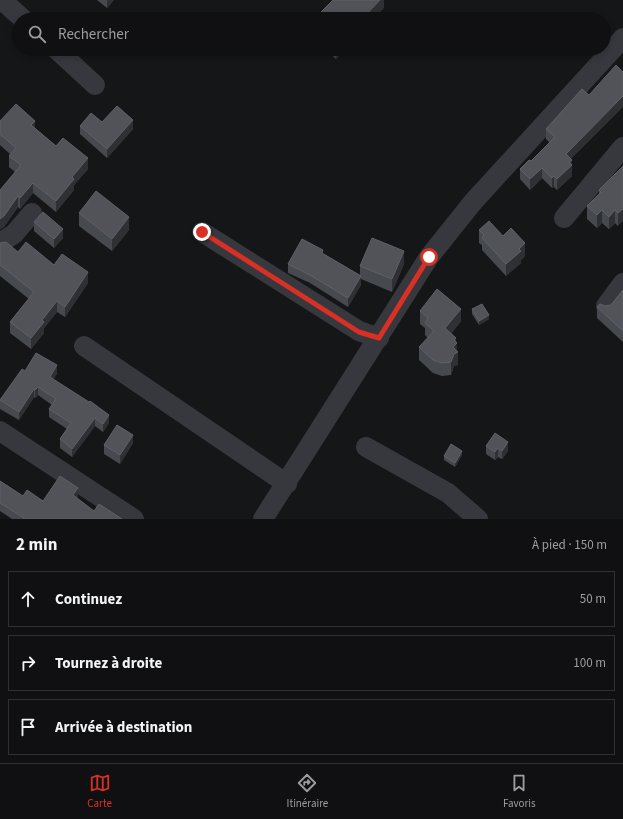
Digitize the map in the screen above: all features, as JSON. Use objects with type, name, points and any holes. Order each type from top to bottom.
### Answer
[{"type":"street","points":[[2,0],[15,12]]},
{"type":"street","points":[[611,51],[622,39]]},
{"type":"street","points":[[64,56],[95,85]]},
{"type":"street","points":[[264,519],[429,257],[473,202],[606,56]]},
{"type":"street","points":[[564,218],[623,146]]},
{"type":"street","points":[[0,243],[14,234],[32,213]]},
{"type":"street","points":[[202,232],[359,332],[379,338]]},
{"type":"street","points":[[606,306],[623,283]]},
{"type":"street","points":[[84,346],[286,484]]},
{"type":"street","points":[[0,431],[134,519]]},
{"type":"street","points":[[366,447],[448,493],[478,519]]},
{"type":"building","points":[[333,0],[380,0],[369,12],[321,12]]},
{"type":"building","points":[[616,65],[623,72],[623,96],[566,154],[572,160],[569,162],[572,165],[557,179],[554,176],[552,178],[542,168],[530,179],[520,169],[529,160],[531,161],[555,137],[546,129],[582,89],[589,95]]},
{"type":"building","points":[[16,104],[35,121],[31,125],[56,146],[63,138],[88,158],[72,177],[74,179],[56,201],[33,183],[20,198],[18,196],[4,216],[0,219],[0,190],[21,165],[9,156],[16,148],[0,134],[0,121]]},
{"type":"building","points":[[117,106],[133,120],[107,149],[80,126],[91,113],[102,122]]},
{"type":"building","points":[[623,166],[623,209],[618,213],[615,210],[609,217],[602,210],[597,215],[587,206],[601,192],[599,190]]},
{"type":"building","points":[[96,191],[129,217],[112,239],[79,213]]},
{"type":"building","points":[[43,212],[63,229],[54,239],[34,222]]},
{"type":"building","points":[[489,221],[503,236],[511,228],[525,243],[519,249],[521,251],[506,264],[482,238],[484,235],[479,230]]},
{"type":"building","points":[[372,238],[404,251],[392,279],[360,266]]},
{"type":"building","points":[[302,239],[323,250],[322,253],[361,276],[348,298],[310,275],[288,264]]},
{"type":"building","points":[[6,242],[18,252],[26,242],[54,265],[62,254],[88,272],[65,307],[57,301],[42,320],[44,322],[31,338],[10,322],[34,292],[0,265],[0,243]]},
{"type":"building","points":[[437,289],[461,309],[445,328],[456,338],[454,340],[457,343],[453,347],[458,352],[454,354],[451,362],[442,363],[433,360],[419,347],[434,331],[425,323],[428,318],[420,311]]},
{"type":"building","points":[[623,290],[623,331],[597,307],[600,304],[605,306],[611,305]]},
{"type":"building","points":[[482,304],[489,315],[479,321],[472,309]]},
{"type":"building","points":[[36,353],[57,365],[50,377],[89,402],[90,401],[109,415],[103,424],[95,418],[72,449],[60,439],[71,423],[49,409],[56,399],[38,387],[35,390],[34,389],[19,412],[0,400],[22,369],[25,371]]},
{"type":"building","points":[[117,425],[133,435],[120,455],[104,445]]},
{"type":"building","points":[[495,433],[508,442],[502,451],[498,448],[495,452],[486,446]]},
{"type":"building","points":[[451,444],[462,451],[455,463],[444,456]]},
{"type":"building","points":[[60,476],[78,488],[73,495],[94,511],[99,504],[122,519],[23,519],[24,518],[0,503],[0,481],[23,496],[27,490],[43,501]]},
{"type":"route","points":[[202,232],[359,332],[379,338],[429,257]]}]
